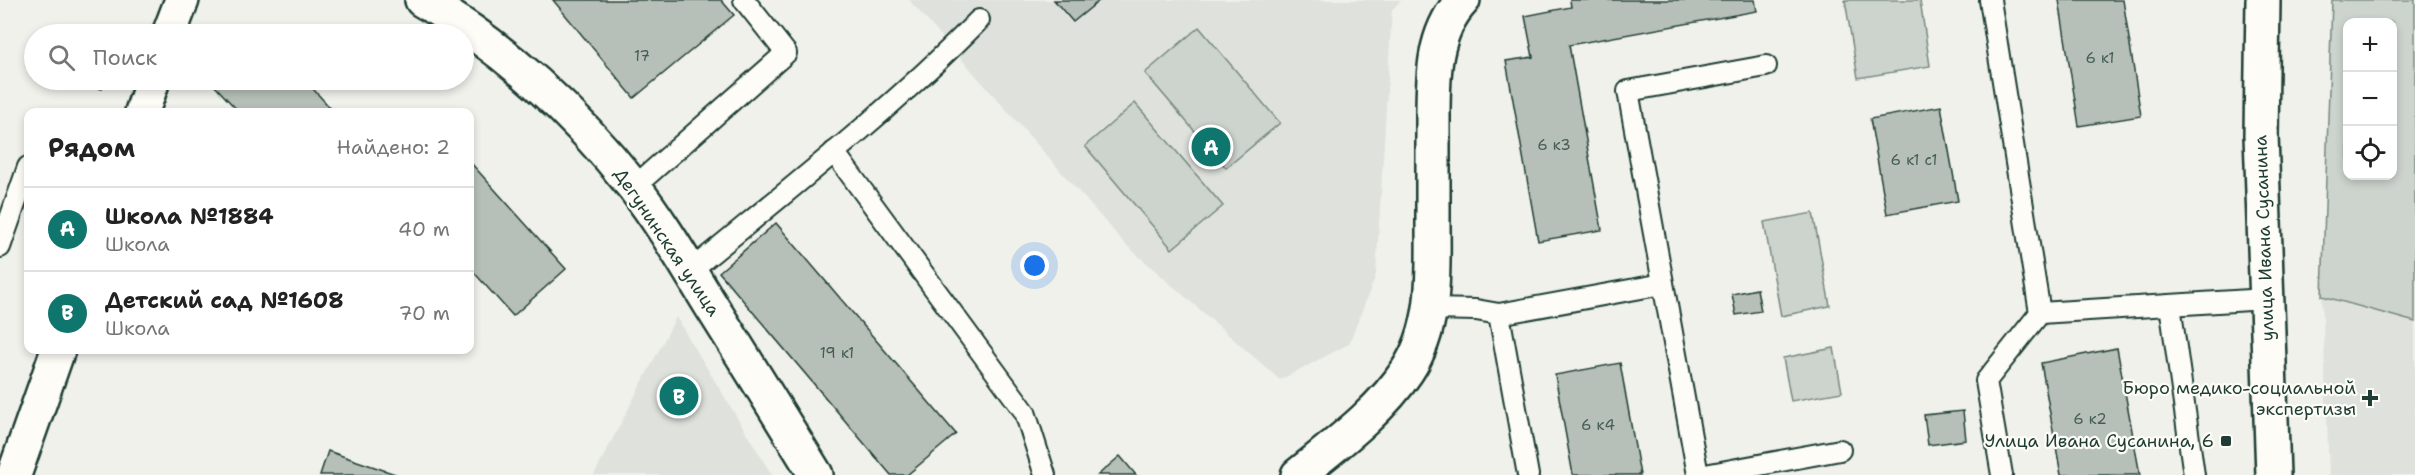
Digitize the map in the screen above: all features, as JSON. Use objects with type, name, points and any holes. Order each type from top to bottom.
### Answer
[{"type":"street","points":[[173,24],[182,0]]},
{"type":"street","name":"Дегунинская улица","points":[[422,0],[458,24]]},
{"type":"street","points":[[1299,475],[1377,406],[1407,371],[1423,340],[1431,309],[1432,94],[1436,55],[1443,29],[1463,0]]},
{"type":"street","name":"улица Ивана Сусанина","points":[[2263,0],[2261,135],[2272,475]]},
{"type":"street","name":"Дегунинская улица","points":[[474,35],[525,75],[562,110],[634,187],[690,271],[816,475]]},
{"type":"street","points":[[143,108],[150,90]]},
{"type":"street","points":[[14,475],[57,354]]},
{"type":"lane","points":[[634,187],[786,53],[744,0]]},
{"type":"lane","points":[[1990,0],[2040,313],[1986,381],[2002,475]]},
{"type":"lane","points":[[690,271],[834,152],[952,49],[979,20]]},
{"type":"lane","points":[[1698,475],[1628,91],[1766,66]]},
{"type":"lane","points":[[834,152],[1026,412],[1045,475]]},
{"type":"lane","points":[[0,247],[24,178]]},
{"type":"lane","points":[[1431,309],[1476,310],[1499,314],[1663,284]]},
{"type":"lane","points":[[2040,313],[2266,299]]},
{"type":"lane","points":[[2170,305],[2194,475]]},
{"type":"lane","points":[[1499,314],[1528,475]]},
{"type":"lane","points":[[1705,475],[1840,450]]},
{"type":"shaded area","points":[[909,0],[1401,0],[1392,10],[1376,275],[1349,344],[1280,380],[1126,245]]},
{"type":"shaded area","points":[[1845,0],[1920,0],[1930,66],[1858,78]]},
{"type":"shaded area","points":[[2332,0],[2415,0],[2415,475],[2329,475],[2322,296]]},
{"type":"shaded area","points":[[2332,0],[2415,0],[2415,322],[2322,296]]},
{"type":"shaded area","points":[[1199,27],[1280,123],[1226,168],[1145,73]]},
{"type":"shaded area","points":[[1135,103],[1223,206],[1172,249],[1085,146]]},
{"type":"shaded area","points":[[1813,213],[1830,306],[1781,316],[1764,222]]},
{"type":"shaded area","points":[[676,317],[772,475],[594,475]]},
{"type":"shaded area","points":[[1834,348],[1842,392],[1791,401],[1783,358]]},
{"type":"building","points":[[553,0],[721,0],[734,15],[634,98]]},
{"type":"building","points":[[1054,0],[1100,0],[1073,22]]},
{"type":"building","points":[[1570,0],[1755,0],[1757,11],[1569,45],[1602,230],[1538,241],[1506,61],[1533,57],[1525,16],[1571,7]]},
{"type":"building","points":[[2059,0],[2123,0],[2141,116],[2079,126]]},
{"type":"building","points":[[219,90],[314,90],[330,108],[235,108]]},
{"type":"building","points":[[1941,106],[1958,201],[1887,214],[1870,119]]},
{"type":"building","points":[[474,166],[566,269],[513,316],[474,272]]},
{"type":"building","points":[[776,223],[956,434],[907,475],[891,475],[719,272]]},
{"type":"building","points":[[1757,289],[1761,311],[1736,315],[1732,294]]},
{"type":"building","points":[[2117,348],[2140,475],[2061,475],[2041,363]]},
{"type":"building","points":[[1620,363],[1640,475],[1573,475],[1555,375]]},
{"type":"building","points":[[1963,411],[1966,440],[1928,445],[1924,415]]},
{"type":"building","points":[[328,451],[398,475],[320,475]]},
{"type":"building","points":[[1120,456],[1136,475],[1098,475]]},
{"type":"place","name":"Школа №1884","points":[[1211,147]]},
{"type":"place","name":"Детский сад №1608","points":[[679,396]]},
{"type":"place","name":"Бюро медико-социальной экспертизы","points":[[2370,398]]},
{"type":"place","name":"Улица Ивана Сусанина, 6","points":[[2226,441]]}]
